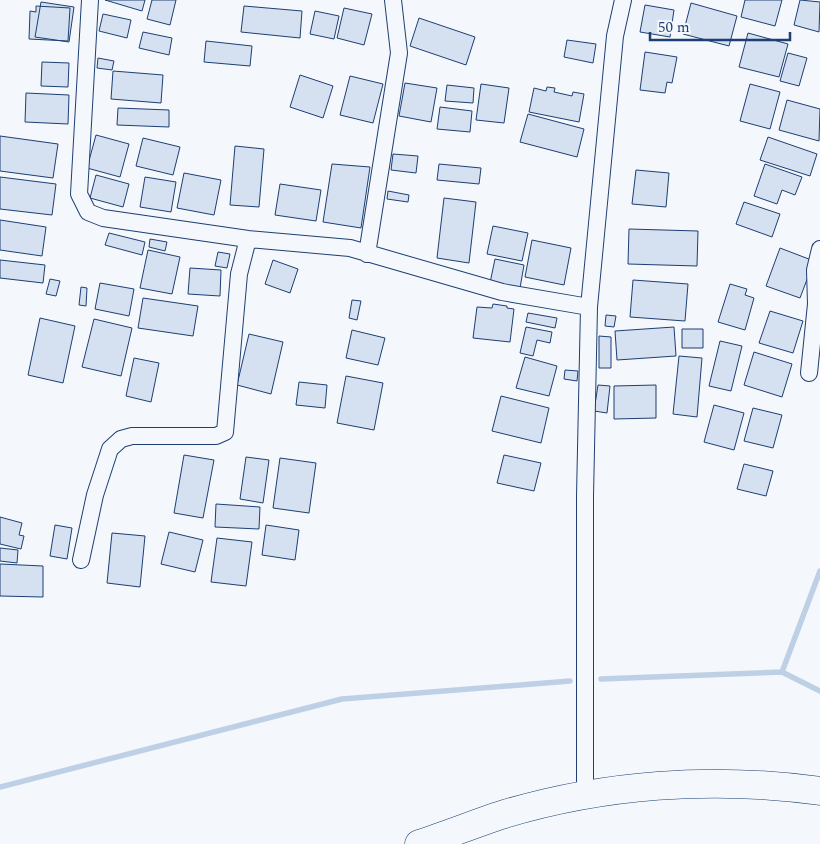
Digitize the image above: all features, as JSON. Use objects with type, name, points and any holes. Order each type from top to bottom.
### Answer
[{"type":"highway","points":[[419,844],[499,816],[585,795],[661,785],[737,783],[820,791]]},
{"type":"street","points":[[90,0],[79,194],[88,212],[103,218],[248,239],[350,248],[502,292],[589,307]]},
{"type":"street","points":[[368,254],[400,53],[392,0]]},
{"type":"street","points":[[585,795],[585,496],[589,307],[615,36],[623,0]]},
{"type":"street","points":[[81,560],[95,495],[110,449],[121,439],[132,436],[216,436],[225,432],[239,274],[248,239]]},
{"type":"street","points":[[809,373],[816,304],[815,270],[820,249]]},
{"type":"building","points":[[105,0],[145,0],[142,11]]},
{"type":"building","points":[[152,0],[176,0],[170,25],[147,19]]},
{"type":"building","points":[[745,0],[782,0],[775,26],[741,17]]},
{"type":"building","points":[[800,0],[820,2],[819,32],[794,25]]},
{"type":"building","points":[[41,2],[74,7],[69,42],[35,37]]},
{"type":"building","points":[[691,3],[737,16],[729,46],[683,34]]},
{"type":"building","points":[[645,5],[674,10],[670,37],[640,32]]},
{"type":"building","points":[[36,6],[70,8],[68,41],[29,39],[30,11],[36,12]]},
{"type":"building","points":[[244,6],[302,11],[300,38],[241,32]]},
{"type":"building","points":[[344,8],[372,14],[364,45],[337,38]]},
{"type":"building","points":[[315,11],[339,16],[334,39],[310,34]]},
{"type":"building","points":[[103,14],[131,20],[127,38],[99,31]]},
{"type":"building","points":[[419,18],[475,37],[466,65],[410,46]]},
{"type":"building","points":[[143,32],[172,38],[169,55],[139,48]]},
{"type":"building","points":[[748,33],[788,44],[779,77],[739,67]]},
{"type":"building","points":[[567,40],[596,44],[593,63],[564,57]]},
{"type":"building","points":[[206,41],[252,46],[250,66],[204,62]]},
{"type":"building","points":[[645,52],[677,57],[672,83],[667,82],[665,93],[640,90]]},
{"type":"building","points":[[788,53],[807,58],[799,86],[780,81]]},
{"type":"building","points":[[98,58],[114,61],[112,70],[97,68]]},
{"type":"building","points":[[42,62],[69,63],[68,87],[41,86]]},
{"type":"building","points":[[113,71],[163,75],[161,103],[111,99]]},
{"type":"building","points":[[300,75],[333,86],[323,118],[290,107]]},
{"type":"building","points":[[350,76],[383,84],[373,123],[340,115]]},
{"type":"building","points":[[405,83],[437,88],[431,122],[399,116]]},
{"type":"building","points":[[481,84],[509,88],[504,123],[476,120]]},
{"type":"building","points":[[750,84],[780,92],[770,129],[740,121]]},
{"type":"building","points":[[447,85],[474,88],[473,103],[445,101]]},
{"type":"building","points":[[547,87],[555,88],[554,92],[572,96],[573,92],[584,94],[579,122],[529,112],[534,88],[546,91]]},
{"type":"building","points":[[26,93],[69,95],[68,124],[25,122]]},
{"type":"building","points":[[787,100],[820,109],[819,141],[779,130]]},
{"type":"building","points":[[440,107],[472,111],[470,132],[437,129]]},
{"type":"building","points":[[118,108],[169,110],[169,127],[117,125]]},
{"type":"building","points":[[528,114],[584,129],[577,157],[520,142]]},
{"type":"building","points":[[96,135],[129,144],[120,177],[87,168]]},
{"type":"building","points":[[0,136],[58,144],[53,178],[0,171]]},
{"type":"building","points":[[768,137],[817,154],[810,176],[760,160]]},
{"type":"building","points":[[143,138],[180,147],[173,175],[136,166]]},
{"type":"building","points":[[235,146],[264,149],[259,207],[230,205]]},
{"type":"building","points":[[393,154],[418,156],[416,173],[391,170]]},
{"type":"building","points":[[332,164],[370,167],[361,228],[323,222]]},
{"type":"building","points":[[439,164],[481,168],[479,184],[437,180]]},
{"type":"building","points":[[765,164],[802,177],[795,195],[782,190],[777,204],[754,196]]},
{"type":"building","points":[[636,170],[669,173],[666,207],[632,204]]},
{"type":"building","points":[[184,173],[221,180],[214,215],[177,208]]},
{"type":"building","points":[[96,175],[129,184],[123,207],[90,198]]},
{"type":"building","points":[[0,177],[56,184],[52,215],[0,209]]},
{"type":"building","points":[[145,177],[176,182],[171,212],[140,207]]},
{"type":"building","points":[[280,184],[321,190],[316,221],[275,215]]},
{"type":"building","points":[[388,191],[409,195],[408,202],[387,199]]},
{"type":"building","points":[[444,198],[476,202],[469,263],[437,258]]},
{"type":"building","points":[[744,202],[780,214],[772,237],[736,224]]},
{"type":"building","points":[[0,220],[46,227],[42,256],[0,250]]},
{"type":"building","points":[[493,226],[528,233],[522,261],[487,254]]},
{"type":"building","points":[[629,229],[698,231],[697,266],[628,264]]},
{"type":"building","points":[[109,233],[145,242],[142,255],[105,245]]},
{"type":"building","points":[[150,239],[167,242],[165,251],[149,247]]},
{"type":"building","points":[[532,240],[571,248],[564,285],[525,277]]},
{"type":"building","points":[[780,248],[814,261],[800,298],[766,286]]},
{"type":"building","points":[[148,250],[180,257],[172,294],[140,288]]},
{"type":"building","points":[[218,252],[230,254],[227,268],[215,266]]},
{"type":"building","points":[[495,259],[524,265],[520,288],[490,283]]},
{"type":"building","points":[[0,260],[45,265],[43,283],[0,278]]},
{"type":"building","points":[[273,260],[298,269],[290,293],[265,284]]},
{"type":"building","points":[[190,268],[221,270],[220,296],[188,294]]},
{"type":"building","points":[[50,279],[60,281],[56,296],[46,294]]},
{"type":"building","points":[[633,280],[688,284],[685,321],[630,317]]},
{"type":"building","points":[[100,283],[134,289],[129,316],[95,309]]},
{"type":"building","points":[[730,284],[747,289],[745,295],[754,298],[745,330],[718,322]]},
{"type":"building","points":[[81,287],[87,288],[86,306],[79,305]]},
{"type":"building","points":[[143,298],[198,306],[193,336],[138,328]]},
{"type":"building","points":[[352,300],[361,301],[357,320],[349,318]]},
{"type":"building","points":[[493,304],[514,309],[510,342],[473,338],[477,307],[492,308]]},
{"type":"building","points":[[770,311],[803,321],[793,353],[759,343]]},
{"type":"building","points":[[528,313],[557,318],[555,328],[526,322]]},
{"type":"building","points":[[606,315],[616,316],[614,327],[605,326]]},
{"type":"building","points":[[40,318],[75,326],[63,383],[28,375]]},
{"type":"building","points":[[94,319],[132,328],[121,376],[82,367]]},
{"type":"building","points":[[526,327],[552,332],[550,343],[537,340],[533,356],[520,353]]},
{"type":"building","points":[[674,327],[676,356],[617,360],[615,331]]},
{"type":"building","points":[[682,329],[703,329],[703,348],[682,348]]},
{"type":"building","points":[[352,330],[385,338],[378,365],[346,358]]},
{"type":"building","points":[[249,334],[283,342],[271,394],[237,385]]},
{"type":"building","points":[[599,336],[611,337],[611,368],[599,368]]},
{"type":"building","points":[[720,341],[742,346],[731,391],[709,386]]},
{"type":"building","points":[[754,352],[792,364],[782,397],[744,385]]},
{"type":"building","points":[[679,356],[702,358],[697,417],[673,414]]},
{"type":"building","points":[[525,357],[557,366],[549,396],[516,388]]},
{"type":"building","points":[[134,358],[159,363],[151,402],[126,396]]},
{"type":"building","points":[[565,370],[578,371],[577,381],[564,379]]},
{"type":"building","points":[[346,376],[383,383],[374,430],[337,423]]},
{"type":"building","points":[[299,382],[327,385],[325,408],[296,405]]},
{"type":"building","points":[[598,385],[610,386],[607,413],[594,411]]},
{"type":"building","points":[[656,385],[656,418],[614,419],[614,386]]},
{"type":"building","points":[[501,396],[549,408],[541,443],[492,431]]},
{"type":"building","points":[[714,405],[744,413],[734,450],[704,442]]},
{"type":"building","points":[[753,408],[782,415],[773,448],[744,441]]},
{"type":"building","points":[[184,455],[214,460],[203,518],[174,513]]},
{"type":"building","points":[[504,455],[541,463],[534,491],[497,483]]},
{"type":"building","points":[[246,457],[269,460],[263,503],[240,499]]},
{"type":"building","points":[[280,458],[316,463],[309,513],[273,508]]},
{"type":"building","points":[[744,464],[773,471],[766,496],[737,489]]},
{"type":"building","points":[[216,504],[260,507],[259,529],[215,527]]},
{"type":"building","points":[[0,517],[22,523],[19,535],[24,536],[21,549],[0,544]]},
{"type":"building","points":[[55,525],[72,528],[67,559],[50,556]]},
{"type":"building","points":[[266,525],[299,530],[295,560],[262,555]]},
{"type":"building","points":[[169,532],[203,540],[195,572],[161,564]]},
{"type":"building","points":[[112,533],[145,536],[140,587],[107,583]]},
{"type":"building","points":[[217,538],[252,542],[246,586],[211,582]]},
{"type":"building","points":[[0,548],[18,550],[17,563],[0,561]]},
{"type":"building","points":[[0,564],[43,566],[43,597],[0,596]]},
{"type":"waterway","points":[[782,672],[820,571]]},
{"type":"waterway","points":[[601,679],[782,672],[820,691]]},
{"type":"waterway","points":[[0,787],[342,699],[570,681]]}]
